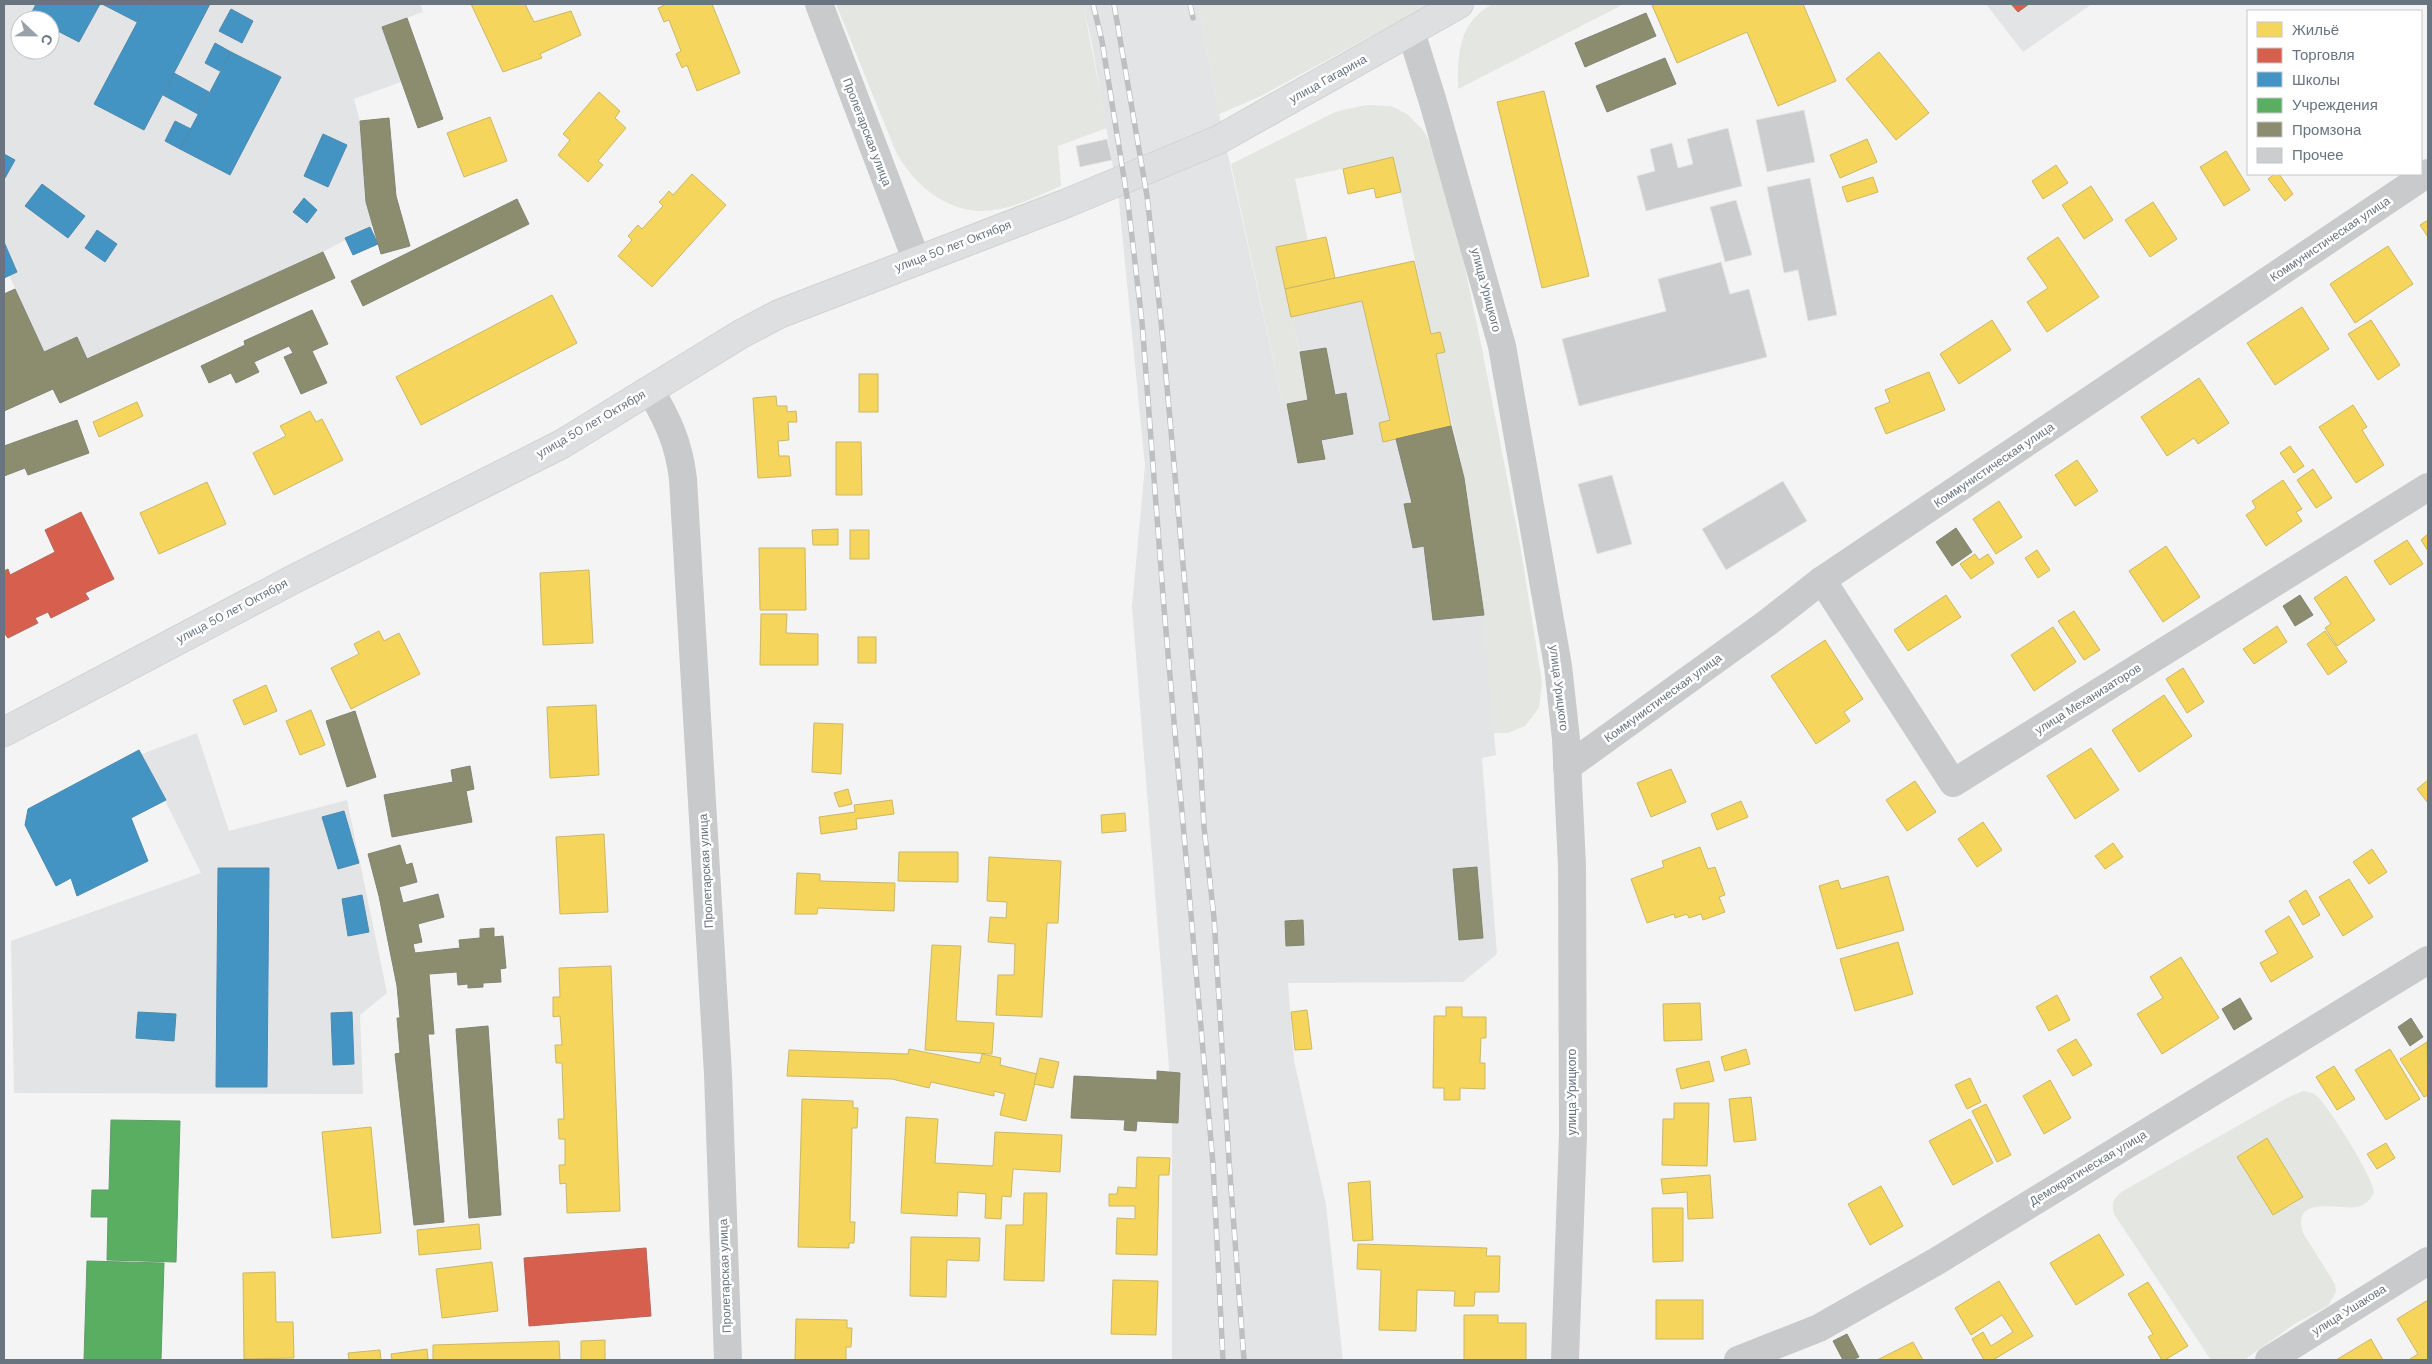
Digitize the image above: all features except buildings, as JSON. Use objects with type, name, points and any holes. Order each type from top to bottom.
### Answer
[{"type":"main road","name":"улица Гагарина","points":[[1194,150],[1218,140],[1459,4]]},
{"type":"main road","name":"улица 50 лет Октября","points":[[4,732],[294,578],[562,444],[741,334],[779,314],[916,259],[1067,203],[1194,150]]},
{"type":"street","name":"Пролетарская улица","points":[[819,4],[916,259]]},
{"type":"street","name":"улица Урицкого","points":[[1411,32],[1433,102],[1502,346],[1558,666],[1567,767],[1572,866],[1573,1135],[1565,1360]]},
{"type":"street","name":"Коммунистическая улица","points":[[1567,767],[1767,623],[1822,580],[2428,173]]},
{"type":"street","name":"Пролетарская улица","points":[[650,390],[668,421],[680,455],[683,480],[718,1074],[728,1360]]},
{"type":"street","name":"улица Механизаторов","points":[[1822,580],[1952,783],[2428,487]]},
{"type":"street","name":"Демократическая улица","points":[[1738,1360],[1819,1328],[1937,1261],[2428,960]]},
{"type":"street","name":"улица Ушакова","points":[[2270,1360],[2428,1261]]},
{"type":"shaded area","points":[[4,4],[420,4],[423,12],[382,27],[401,82],[354,99],[360,121],[366,202],[373,225],[323,252],[87,359],[77,337],[44,352],[9,275],[17,272],[4,242]]},
{"type":"shaded area","points":[[836,4],[1083,4],[1107,128],[1058,146],[1061,186],[1023,202],[1000,209],[968,210],[953,205],[926,189],[914,178],[896,152]]},
{"type":"shaded area","points":[[1083,4],[1198,4],[1219,114],[1283,405],[1300,352],[1276,247],[1326,237],[1335,278],[1414,261],[1431,334],[1440,332],[1445,352],[1436,354],[1464,478],[1484,615],[1496,755],[1482,758],[1497,954],[1463,982],[1288,983],[1294,1060],[1326,1205],[1343,1360],[1172,1360],[1172,1105],[1132,606],[1145,466],[1119,202],[1092,44]]},
{"type":"shaded area","points":[[1198,4],[1430,4],[1259,97],[1219,114]]},
{"type":"shaded area","points":[[1493,4],[1624,4],[1458,89],[1458,64],[1462,40],[1473,20]]},
{"type":"shaded area","points":[[1986,4],[2092,4],[2023,52]]},
{"type":"shaded area","points":[[1366,105],[1391,106],[1407,114],[1423,130],[1433,148],[1457,230],[1520,545],[1542,682],[1539,708],[1525,726],[1508,733],[1494,733],[1474,544],[1458,449],[1436,354],[1445,352],[1440,333],[1431,334],[1393,158],[1295,179],[1308,241],[1276,247],[1300,352],[1308,400],[1283,405],[1231,164],[1335,112]]},
{"type":"shaded area","points":[[197,733],[229,831],[347,800],[387,993],[360,1015],[363,1094],[14,1093],[11,941],[201,873],[142,754]]},
{"type":"shaded area","points":[[2303,1091],[2316,1096],[2332,1115],[2367,1173],[2374,1192],[2367,1202],[2357,1207],[2320,1206],[2310,1208],[2304,1213],[2301,1221],[2303,1233],[2335,1284],[2336,1292],[2328,1306],[2296,1323],[2244,1360],[2211,1360],[2114,1214],[2114,1201],[2123,1191],[2285,1099]]},
{"type":"railway","points":[[1093,4],[1102,41],[1128,203],[1142,322],[1164,608],[1213,1164],[1223,1360]]},
{"type":"railway","points":[[1114,4],[1147,196],[1161,320],[1200,753],[1204,827],[1214,918],[1244,1360]]},
{"type":"railway","points":[[1190,4],[1193,18]]}]
